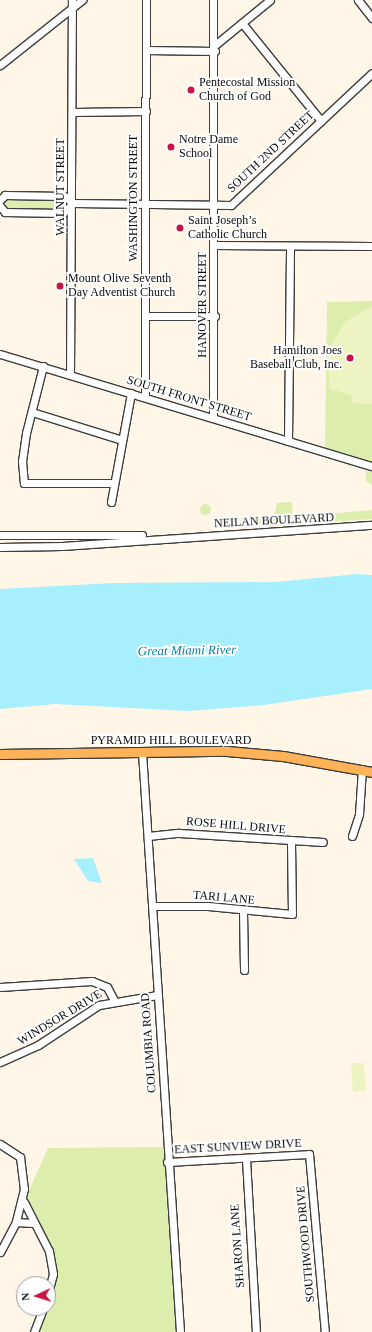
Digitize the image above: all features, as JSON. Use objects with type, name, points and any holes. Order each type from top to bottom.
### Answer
[{"type":"main road","name":"PYRAMID HILL BOULEVARD","points":[[0,754],[17,756],[142,752],[255,753],[362,769],[372,772]]},
{"type":"main road","name":"PYRAMID HILL BOULEVARD","points":[[0,760],[17,756]]},
{"type":"street","name":"WALNUT STREET","points":[[70,374],[73,203],[72,0]]},
{"type":"street","points":[[0,65],[82,0]]},
{"type":"street","name":"WASHINGTON STREET","points":[[145,397],[146,0]]},
{"type":"street","name":"HANOVER STREET","points":[[213,0],[215,48],[213,418]]},
{"type":"street","points":[[146,50],[215,48],[270,0]]},
{"type":"street","points":[[358,0],[371,15]]},
{"type":"street","points":[[242,23],[321,121]]},
{"type":"street","name":"SOUTH 2ND STREET","points":[[0,200],[6,195],[64,196],[73,203],[231,205],[372,73]]},
{"type":"street","points":[[73,112],[146,111]]},
{"type":"street","points":[[0,206],[5,212],[63,213],[73,203]]},
{"type":"street","points":[[214,245],[372,246]]},
{"type":"street","points":[[288,440],[290,246]]},
{"type":"street","points":[[145,316],[214,316]]},
{"type":"street","name":"SOUTH FRONT STREET","points":[[0,354],[372,466]]},
{"type":"street","points":[[43,366],[32,412],[21,479],[29,486],[113,482]]},
{"type":"street","points":[[111,502],[113,482],[131,393]]},
{"type":"street","points":[[32,412],[122,440]]},
{"type":"street","name":"NEILAN BOULEVARD","points":[[0,547],[62,546],[177,536],[372,525]]},
{"type":"street","name":"NEILAN BOULEVARD","points":[[0,535],[177,536]]},
{"type":"street","name":"COLUMBIA ROAD","points":[[142,752],[154,906],[157,995],[167,1162],[180,1332]]},
{"type":"street","points":[[352,836],[359,814],[362,769]]},
{"type":"street","name":"ROSE HILL DRIVE","points":[[148,836],[179,833],[291,842],[323,842]]},
{"type":"street","name":"TARI LANE","points":[[154,906],[208,906],[243,911],[292,914],[291,842]]},
{"type":"street","points":[[243,911],[244,970]]},
{"type":"street","points":[[0,987],[92,982],[106,987],[114,1000]]},
{"type":"street","name":"WINDSOR DRIVE","points":[[0,1062],[20,1056],[99,1005],[114,1000],[157,995]]},
{"type":"street","points":[[0,1144],[20,1157],[24,1170],[24,1202],[32,1223],[49,1251],[52,1276]]},
{"type":"street","name":"EAST SUNVIEW DRIVE","points":[[167,1162],[246,1159],[309,1154]]},
{"type":"street","name":"SOUTHWOOD DRIVE","points":[[309,1154],[325,1332]]},
{"type":"street","name":"SHARON LANE","points":[[246,1159],[256,1332]]},
{"type":"street","points":[[0,1252],[16,1222],[24,1202]]},
{"type":"street","points":[[16,1222],[32,1223]]},
{"type":"street","points":[[34,1332],[40,1316]]},
{"type":"green space","points":[[6,198],[62,199],[64,205],[62,210],[6,210]]},
{"type":"green space","points":[[372,301],[372,466],[325,452],[327,302]]},
{"type":"green space","name":"Hamilton Joes Baseball Club, Inc.","points":[[372,306],[372,404],[351,403],[353,396],[329,388],[329,348],[345,322]]},
{"type":"green space","points":[[366,471],[372,472],[372,485],[366,481]]},
{"type":"green space","points":[[292,502],[293,517],[372,510],[372,519],[235,528],[242,518],[274,518],[277,503]]},
{"type":"green space","points":[[205,503],[209,505],[211,509],[209,513],[205,515],[201,513],[199,509],[201,505]]},
{"type":"green space","points":[[351,1063],[364,1063],[366,1091],[353,1092]]},
{"type":"green space","points":[[167,1147],[180,1332],[34,1332],[40,1316],[56,1316],[56,1276],[51,1276],[52,1263],[24,1202],[48,1148]]},
{"type":"water","name":"Great Miami River","points":[[357,574],[372,575],[372,689],[264,705],[188,711],[55,704],[0,709],[0,589],[114,583],[276,582]]},
{"type":"water","points":[[93,858],[102,883],[88,881],[74,859]]},
{"type":"place","name":"Pentecostal Mission Church of God","points":[[191,90]]},
{"type":"place","name":"Notre Dame School","points":[[171,147]]},
{"type":"place","name":"Saint Joseph’s Catholic Church","points":[[180,228]]},
{"type":"place","name":"Mount Olive Seventh Day Adventist Church","points":[[60,286]]},
{"type":"place","name":"Hamilton Joes Baseball Club, Inc.","points":[[350,358]]}]
